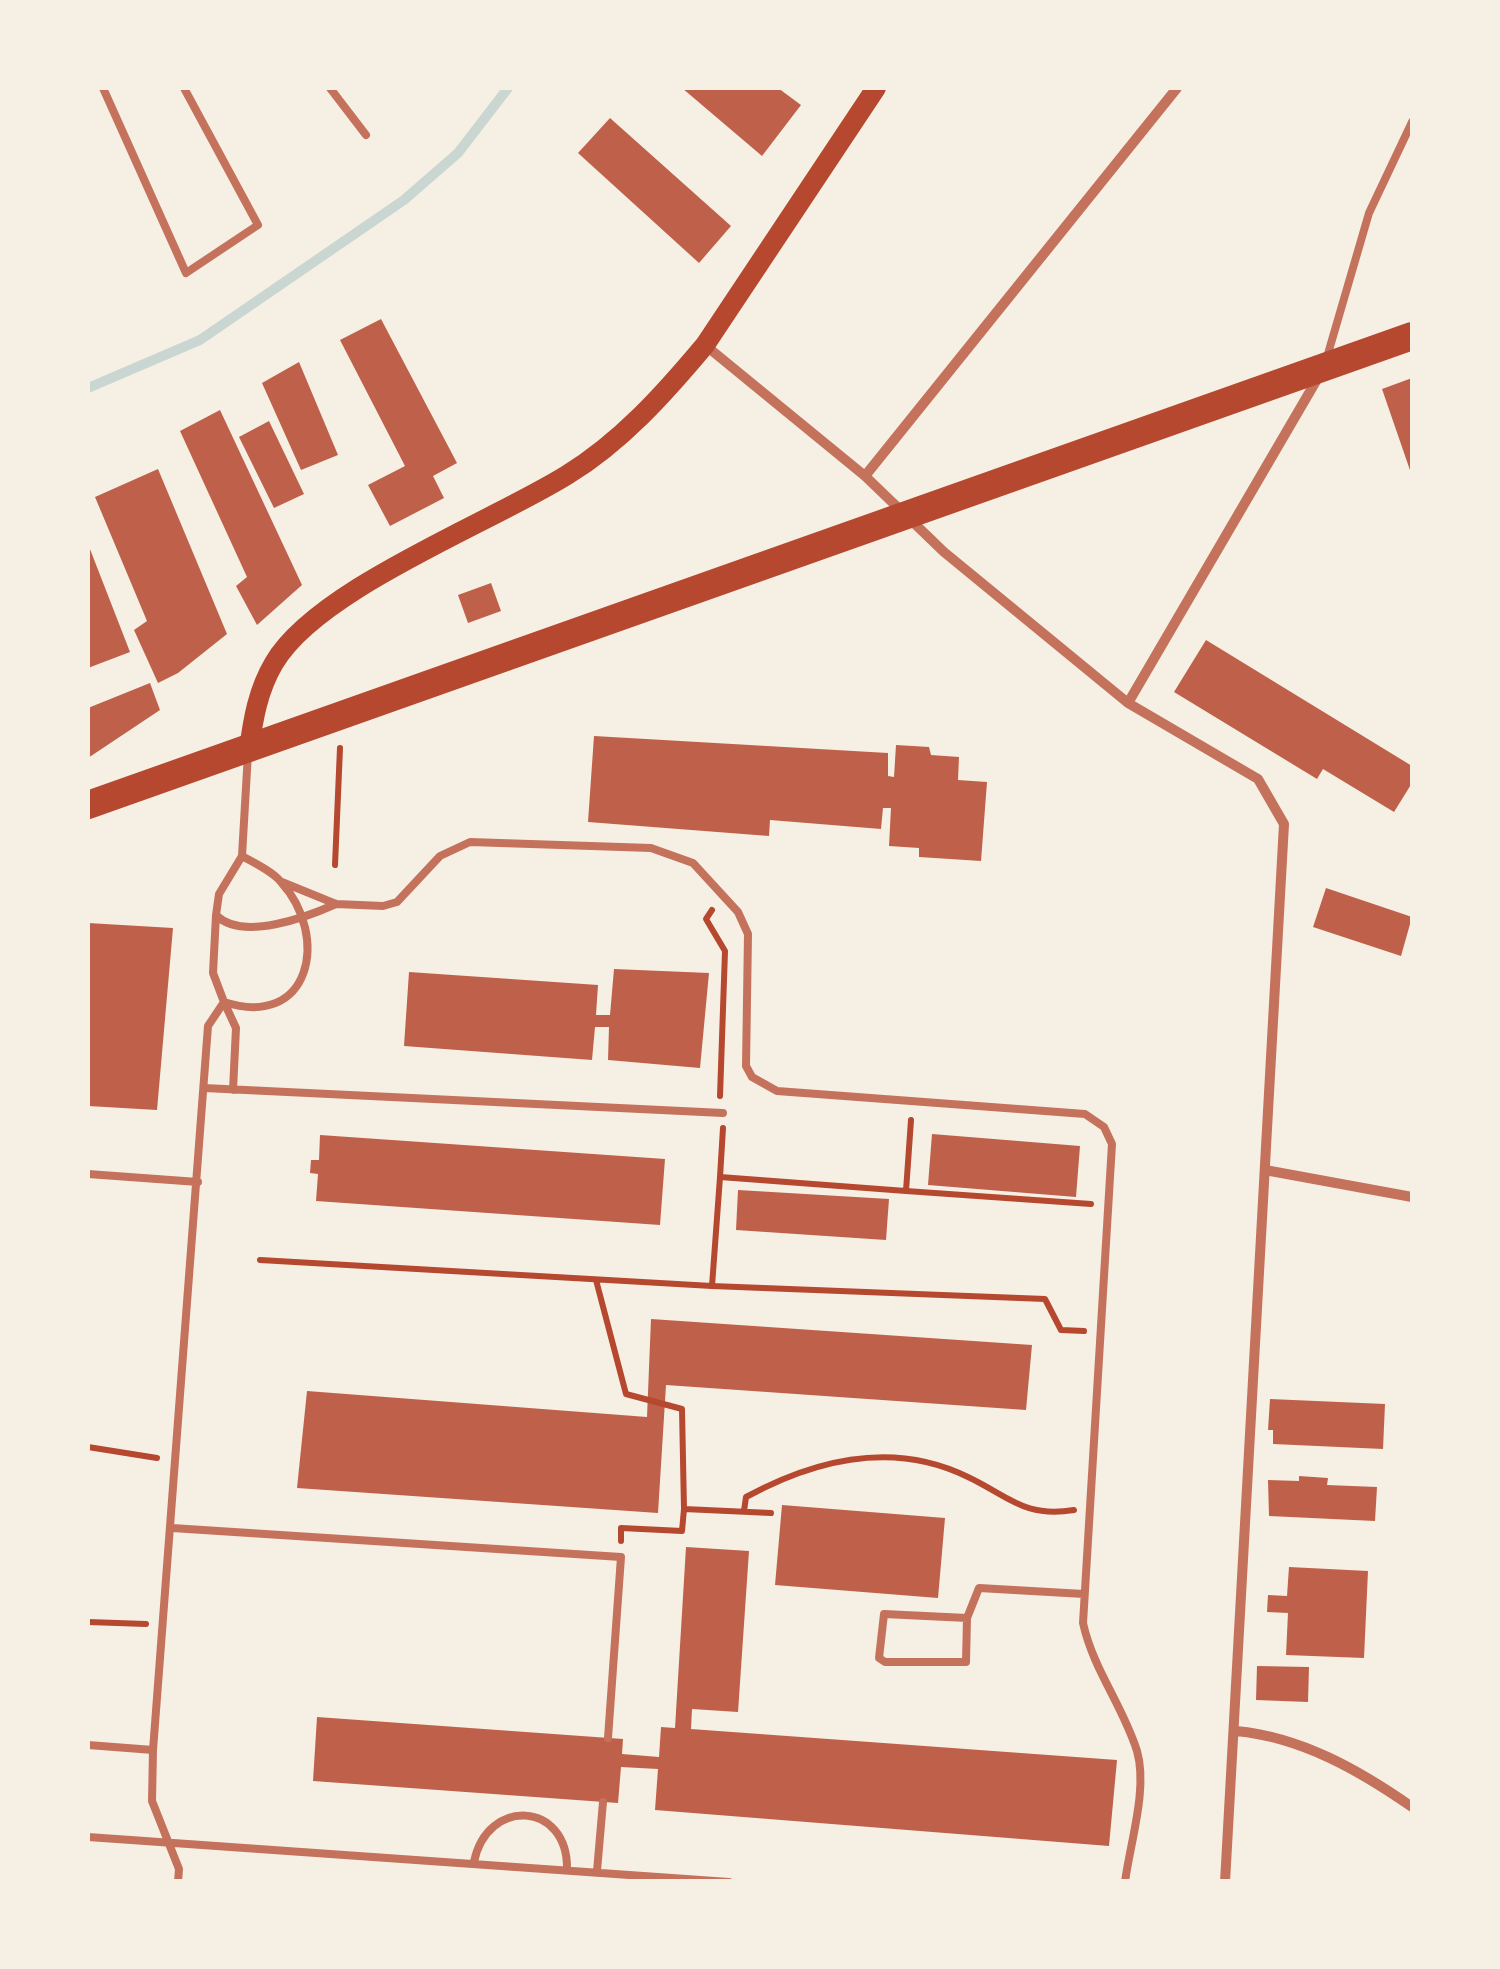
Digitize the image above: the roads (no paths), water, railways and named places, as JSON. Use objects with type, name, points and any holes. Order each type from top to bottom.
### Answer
[{"type":"highway","points":[[88,804],[1412,336]]},
{"type":"main road","points":[[249,750],[263,685],[275,660],[299,631],[393,569],[567,475],[639,418],[704,346],[876,88]]},
{"type":"street","points":[[866,476],[1177,88]]},
{"type":"street","points":[[704,346],[866,476],[944,552],[1128,703],[1258,779],[1284,824],[1225,1882]]},
{"type":"street","points":[[1128,703],[1324,367]]},
{"type":"street","points":[[1265,1170],[1412,1196]]},
{"type":"street","points":[[1236,1731],[1278,1735],[1367,1776],[1412,1807]]},
{"type":"lane","points":[[103,88],[186,273],[258,224],[184,88]]},
{"type":"lane","points":[[330,88],[366,135]]},
{"type":"lane","points":[[1324,367],[1369,214],[1412,122]]},
{"type":"lane","points":[[233,1090],[236,1028],[213,973],[219,894],[242,856],[249,750]]},
{"type":"lane","points":[[242,856],[282,882],[336,904],[383,906],[398,902],[440,856],[470,842],[651,848],[693,863],[723,892],[748,934],[746,1066],[763,1086],[777,1091],[1085,1114],[1096,1118],[1110,1136],[1082,1623],[1089,1651],[1137,1752],[1140,1778],[1125,1882]]},
{"type":"lane","points":[[224,1002],[255,1008],[288,999],[308,965],[309,948],[301,920],[282,882]]},
{"type":"lane","points":[[216,915],[233,925],[301,920],[336,904]]},
{"type":"lane","points":[[178,1882],[179,1869],[152,1802],[154,1750],[208,1026],[224,1002]]},
{"type":"lane","points":[[204,1088],[723,1113]]},
{"type":"lane","points":[[88,1174],[198,1182]]},
{"type":"lane","points":[[172,1528],[620,1557],[608,1738]]},
{"type":"lane","points":[[967,1618],[884,1614],[880,1618],[879,1658],[885,1662],[966,1662],[967,1618],[978,1588],[1084,1594]]},
{"type":"lane","points":[[88,1745],[154,1750]]},
{"type":"lane","points":[[597,1872],[603,1802]]},
{"type":"lane","points":[[474,1862],[477,1845],[490,1826],[509,1816],[540,1818],[559,1832],[567,1851],[567,1869]]},
{"type":"lane","points":[[88,1837],[729,1882]]},
{"type":"waterway","points":[[88,388],[200,340],[404,200],[458,153],[508,88]]}]
